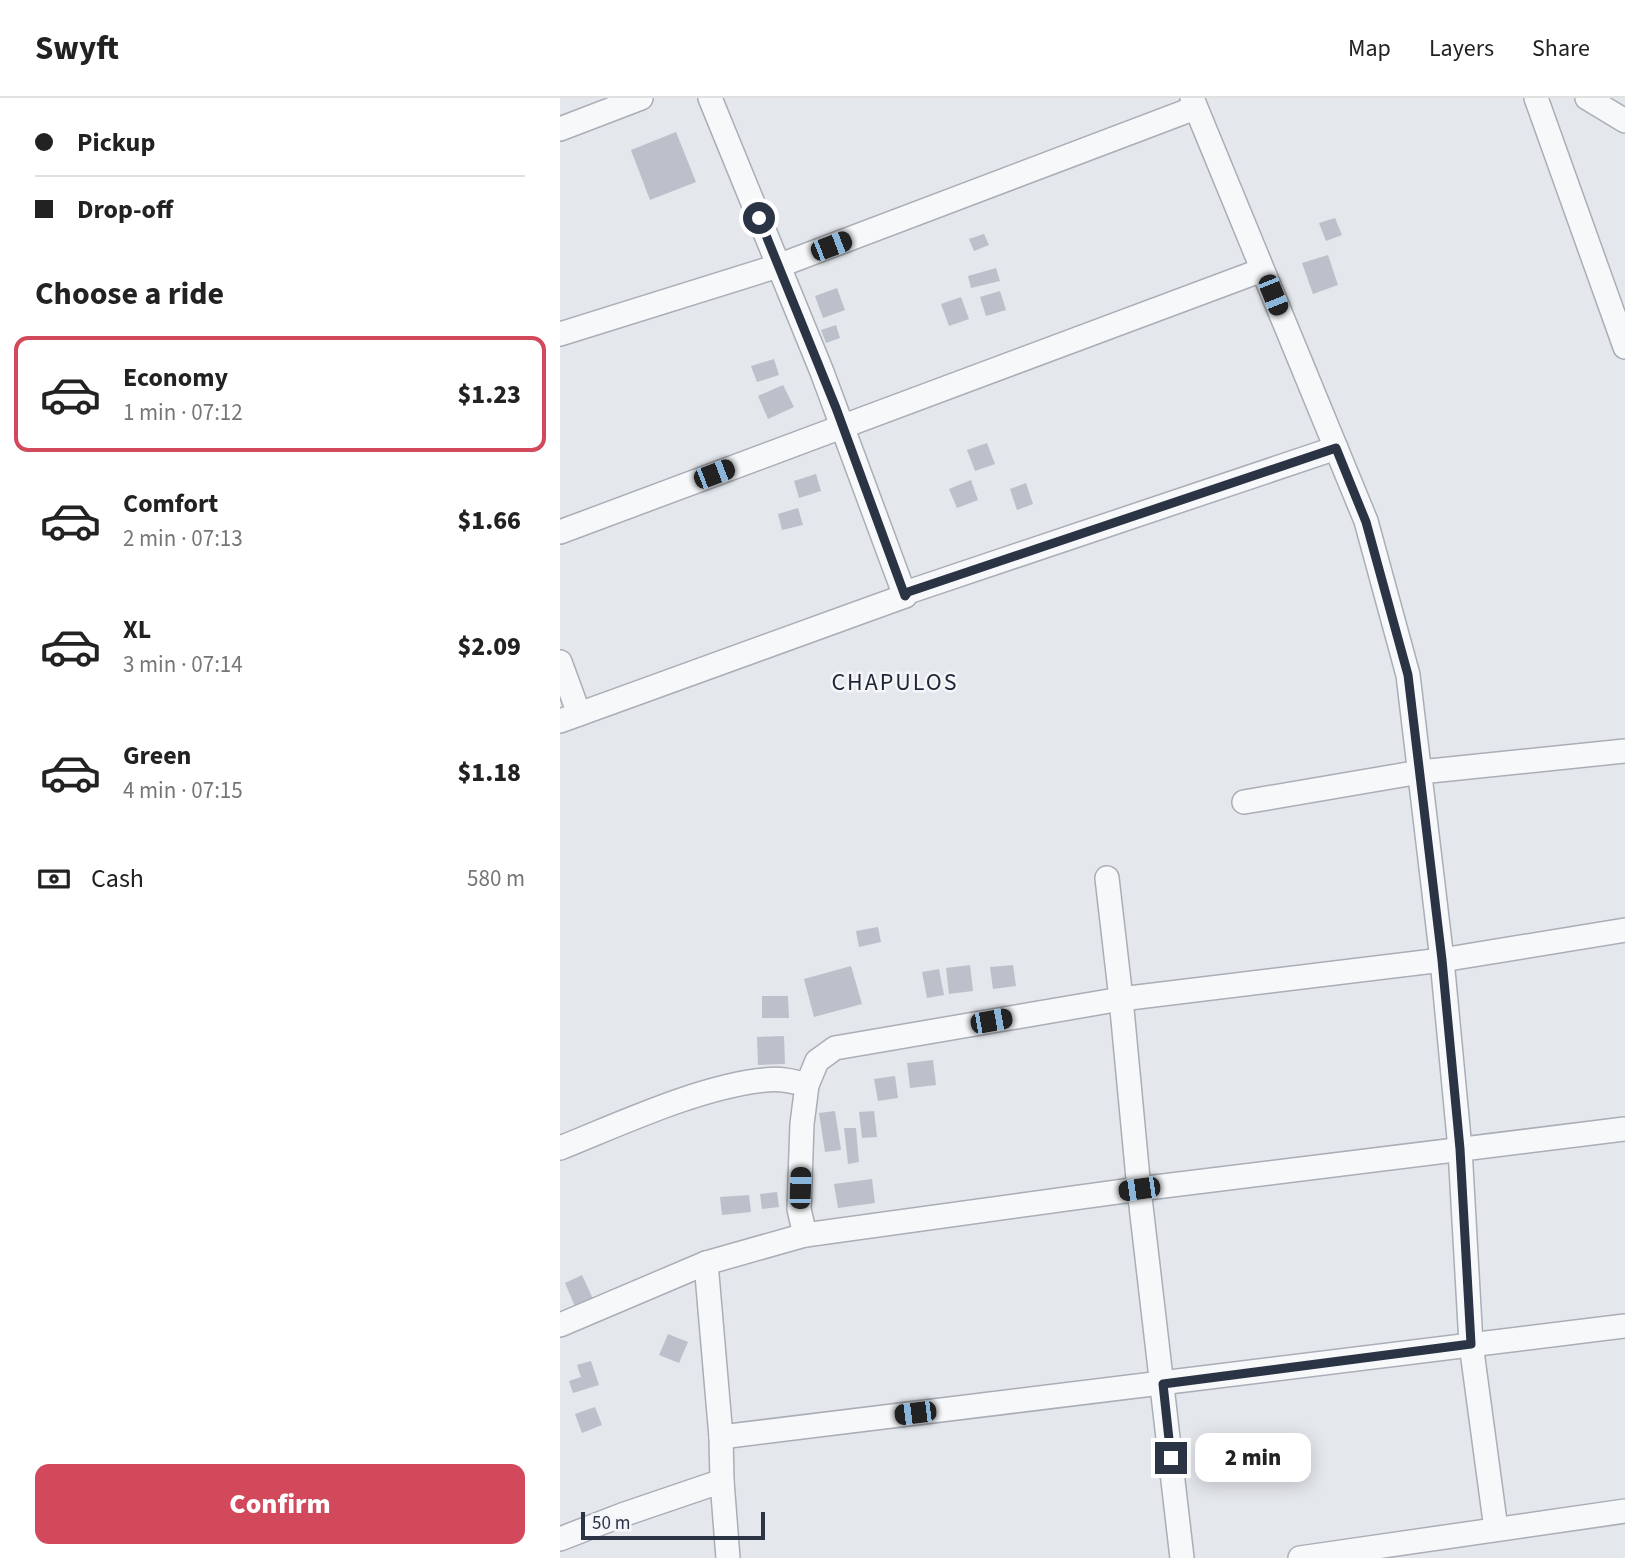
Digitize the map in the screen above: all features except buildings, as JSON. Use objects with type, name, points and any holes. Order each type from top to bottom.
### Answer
[{"type":"street","points":[[560,129],[641,98]]},
{"type":"street","points":[[710,98],[843,426],[905,596]]},
{"type":"street","points":[[1536,98],[1625,347]]},
{"type":"street","points":[[1587,98],[1625,121]]},
{"type":"street","points":[[560,334],[778,266],[1194,103],[1366,522],[1408,675],[1442,960],[1460,1149],[1471,1344],[1496,1529]]},
{"type":"street","points":[[560,532],[1262,270]]},
{"type":"street","points":[[560,662],[569,718],[905,596],[908,592],[1336,448]]},
{"type":"street","points":[[1244,802],[1420,772],[1625,751]]},
{"type":"street","points":[[1107,878],[1139,1189],[1182,1558]]},
{"type":"street","points":[[805,1235],[799,1209],[802,1124],[807,1085],[817,1061],[835,1048],[1121,999],[1442,960],[1625,930]]},
{"type":"street","points":[[560,1148],[693,1097],[730,1086],[765,1080],[788,1080],[807,1085]]},
{"type":"street","points":[[560,1325],[706,1263],[805,1235],[1139,1189],[1625,1129]]},
{"type":"street","points":[[706,1263],[728,1558]]},
{"type":"street","points":[[721,1437],[1625,1326]]},
{"type":"street","points":[[560,1539],[722,1481]]},
{"type":"street","points":[[1300,1558],[1625,1511]]},
{"type":"district","name":"CHAPULOS","points":[[895,682]]},
{"type":"route","points":[[759,218],[836,408],[905,596],[908,592],[1336,448],[1366,522],[1408,675],[1442,960],[1460,1149],[1471,1344],[1163,1384],[1171,1458]]}]
